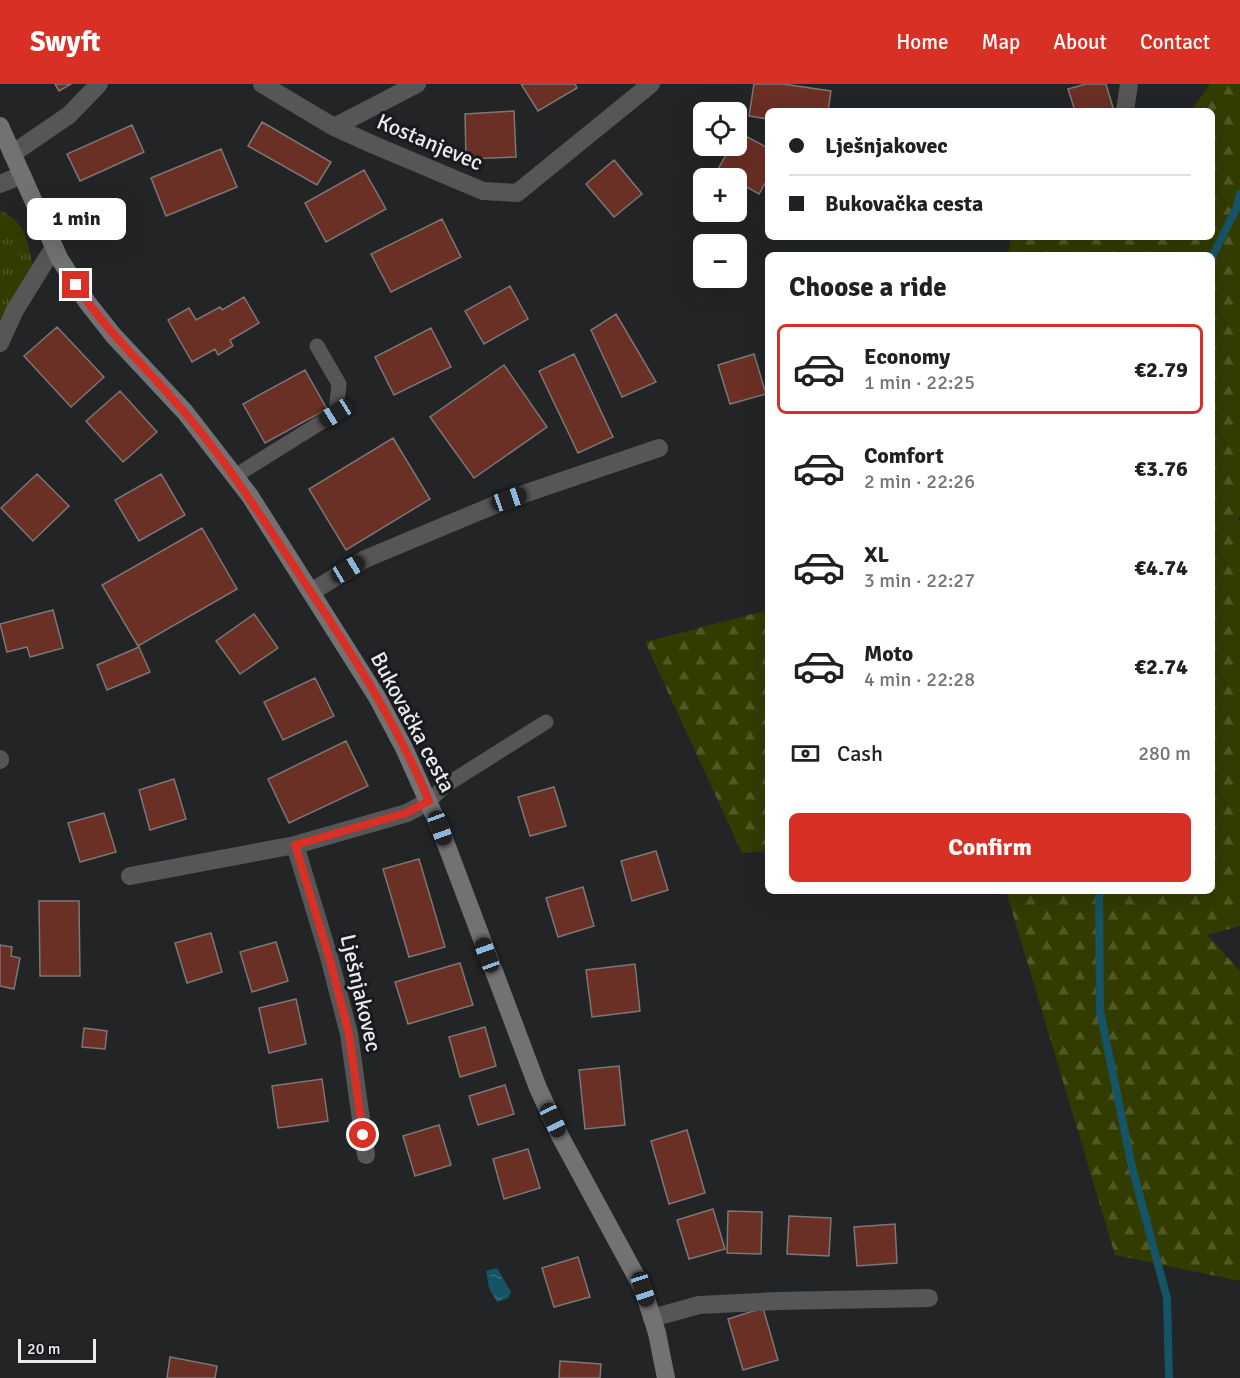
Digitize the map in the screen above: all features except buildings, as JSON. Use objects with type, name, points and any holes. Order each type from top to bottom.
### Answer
[{"type":"main road","name":"Bukovačka cesta","points":[[0,126],[54,247],[87,302],[113,335],[185,412],[235,476],[377,697],[405,748],[429,801],[538,1088],[560,1136],[643,1289],[666,1378]]},
{"type":"street","points":[[12,154],[69,115],[99,84]]},
{"type":"street","name":"Kostanjevec","points":[[262,84],[333,127],[483,191],[516,193],[651,84]]},
{"type":"street","name":"Kostanjevec","points":[[333,127],[417,84]]},
{"type":"street","points":[[1125,108],[1129,84]]},
{"type":"street","points":[[0,184],[22,175]]},
{"type":"street","points":[[0,343],[15,310],[54,247]]},
{"type":"street","points":[[311,592],[376,554],[509,499],[659,448]]},
{"type":"street","points":[[130,876],[295,845],[406,813],[429,801]]},
{"type":"street","name":"Lješnjakovec","points":[[295,845],[329,957],[349,1034],[366,1155]]},
{"type":"street","points":[[652,1318],[699,1305],[929,1298]]},
{"type":"lane","points":[[235,476],[336,413],[339,384],[317,346]]},
{"type":"lane","points":[[429,801],[447,785],[546,722]]},
{"type":"green space","points":[[1210,84],[1240,84],[1240,516],[1238,519],[1240,521],[1240,926],[1207,935],[1240,971],[1240,1281],[1115,1255],[1007,894],[1215,894],[1215,252],[1008,252],[1010,240],[1215,240],[1215,108],[1193,108]]},
{"type":"green space","points":[[0,211],[15,220],[24,232],[33,264],[0,320]]},
{"type":"green space","points":[[765,611],[765,851],[742,853],[645,642]]},
{"type":"water","points":[[497,1268],[511,1292],[508,1298],[497,1302],[489,1288],[486,1271]]},
{"type":"waterway","points":[[1214,252],[1236,209],[1240,194]]},
{"type":"waterway","points":[[1099,894],[1100,1011],[1132,1167],[1167,1298],[1169,1378]]},
{"type":"route","points":[[76,285],[113,335],[185,412],[250,496],[377,697],[405,748],[429,801],[406,813],[295,845],[329,957],[349,1034],[363,1135]]}]
